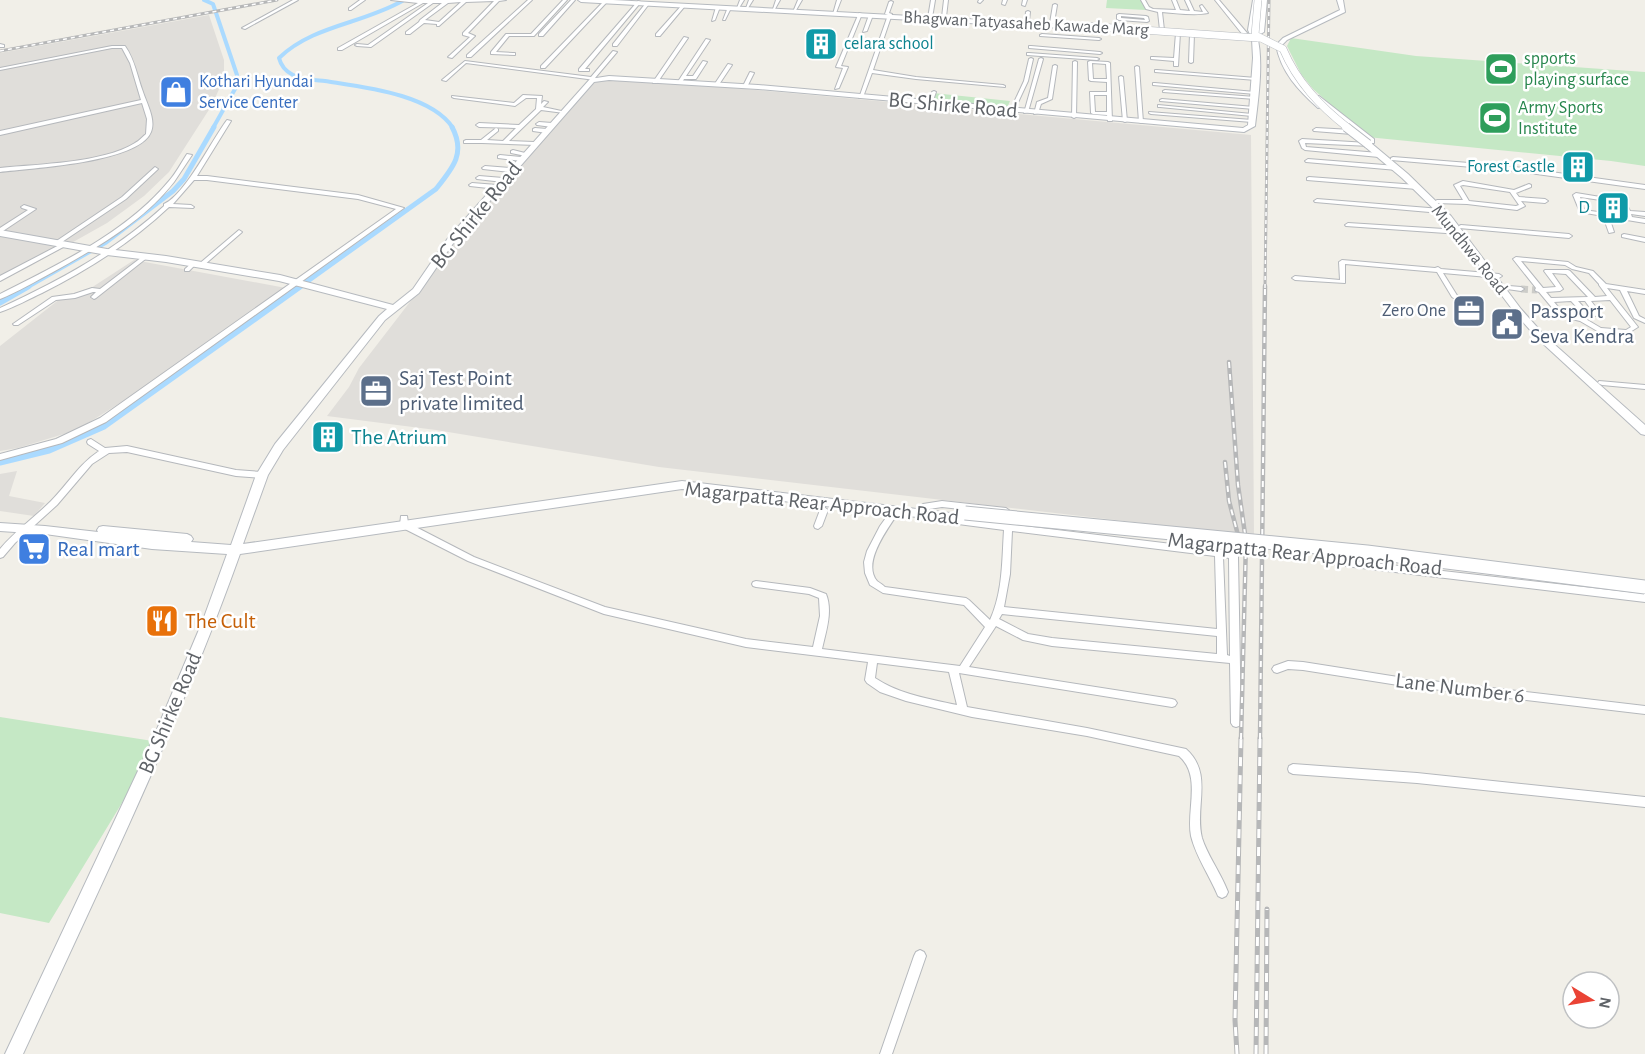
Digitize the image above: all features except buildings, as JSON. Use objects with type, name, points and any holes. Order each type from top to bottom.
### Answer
[{"type":"street","points":[[244,28],[296,0]]},
{"type":"street","points":[[350,9],[363,0]]},
{"type":"street","points":[[393,0],[423,2],[504,0]]},
{"type":"street","points":[[450,57],[473,36],[465,34],[498,0]]},
{"type":"street","points":[[469,56],[530,0]]},
{"type":"street","points":[[558,0],[586,0]]},
{"type":"street","points":[[513,54],[493,53],[508,35],[531,36],[565,0]]},
{"type":"street","points":[[541,35],[573,0]]},
{"type":"street","name":"Bhagwan Tatyasaheb Kawade Marg","points":[[581,0],[683,6],[725,6],[740,3],[747,7],[794,10]]},
{"type":"street","points":[[747,7],[751,0]]},
{"type":"street","points":[[774,8],[778,0]]},
{"type":"street","points":[[794,10],[800,0]]},
{"type":"street","points":[[835,12],[839,0]]},
{"type":"street","points":[[930,17],[933,0]]},
{"type":"street","points":[[944,17],[946,0]]},
{"type":"street","points":[[1143,0],[1147,8],[1206,14],[1202,6]]},
{"type":"street","points":[[1164,0],[1168,11]]},
{"type":"street","points":[[1174,0],[1179,12]]},
{"type":"street","points":[[1187,0],[1193,13]]},
{"type":"street","points":[[1254,97],[1252,36],[1255,33],[1260,0]]},
{"type":"street","points":[[1260,0],[1258,27],[1260,36],[1283,47],[1303,84],[1369,144]]},
{"type":"street","points":[[1340,0],[1343,11],[1282,41],[1279,45],[1281,57],[1293,79],[1305,92],[1386,157]]},
{"type":"street","points":[[408,33],[447,1]]},
{"type":"street","points":[[436,27],[465,1]]},
{"type":"street","points":[[543,67],[611,1]]},
{"type":"street","points":[[340,49],[423,2]]},
{"type":"street","points":[[410,19],[397,20],[357,45],[369,46],[410,19],[432,2]]},
{"type":"street","points":[[587,70],[581,70],[638,2]]},
{"type":"street","name":"Bhagwan Tatyasaheb Kawade Marg","points":[[638,2],[1252,36]]},
{"type":"street","points":[[861,97],[889,15],[891,2]]},
{"type":"street","points":[[1210,4],[1219,2],[1252,36]]},
{"type":"street","points":[[615,45],[647,4]]},
{"type":"street","points":[[1052,23],[1055,5]]},
{"type":"street","points":[[658,35],[683,6]]},
{"type":"street","points":[[723,20],[725,6]]},
{"type":"street","points":[[713,20],[725,6]]},
{"type":"street","points":[[1160,10],[1162,30]]},
{"type":"street","name":"Bhagwan Tatyasaheb Kawade Marg","points":[[835,12],[889,15]]},
{"type":"street","points":[[1027,21],[1028,12]]},
{"type":"street","points":[[837,88],[846,67],[838,67],[860,14]]},
{"type":"street","points":[[865,31],[871,15]]},
{"type":"street","points":[[1119,15],[1146,17],[1147,21],[1132,20],[1119,19],[1119,15]]},
{"type":"street","name":"Bhagwan Tatyasaheb Kawade Marg","points":[[930,17],[1252,36]]},
{"type":"street","points":[[399,33],[417,20],[441,23]]},
{"type":"street","points":[[1132,20],[1133,28]]},
{"type":"street","points":[[1066,57],[1070,25],[1252,36],[1283,49],[1290,69],[1307,91],[1369,144]]},
{"type":"street","points":[[1177,64],[1178,33]]},
{"type":"street","points":[[1191,62],[1192,34]]},
{"type":"street","points":[[1043,37],[1099,39]]},
{"type":"street","points":[[655,82],[687,38]]},
{"type":"street","points":[[1067,39],[1079,42]]},
{"type":"street","points":[[681,80],[708,40]]},
{"type":"street","name":"Mundhwa Road","points":[[1282,41],[1300,78],[1312,92],[1437,201],[1546,338],[1645,431]]},
{"type":"street","points":[[0,69],[112,46],[123,47],[144,101],[149,132],[144,140],[124,151],[93,159],[0,170]]},
{"type":"street","points":[[1031,47],[1100,53]]},
{"type":"street","points":[[444,80],[465,62],[594,78],[615,52]]},
{"type":"street","points":[[1012,111],[1026,81],[1030,56],[1101,59]]},
{"type":"street","points":[[696,57],[712,59]]},
{"type":"street","points":[[1153,58],[1177,64],[1254,97]]},
{"type":"street","points":[[1026,112],[1041,59]]},
{"type":"street","points":[[681,80],[694,78],[705,62]]},
{"type":"street","points":[[1074,117],[1075,62]]},
{"type":"street","points":[[1109,81],[1091,80],[1090,62],[1108,63],[1109,81],[1110,117],[1093,113],[1092,93],[1109,94]]},
{"type":"street","points":[[716,85],[730,64]]},
{"type":"street","points":[[1036,113],[1039,103],[1050,99],[1055,66]]},
{"type":"street","points":[[1137,67],[1141,122]]},
{"type":"street","points":[[870,70],[916,78],[1003,86]]},
{"type":"street","points":[[1157,71],[1254,97]]},
{"type":"street","points":[[745,86],[752,73]]},
{"type":"street","points":[[1120,77],[1125,121]]},
{"type":"street","name":"BG Shirke Road","points":[[14,1054],[159,742],[238,546],[262,475],[285,439],[382,318],[416,291],[451,240],[594,78],[655,82],[681,80],[1074,117],[1110,117],[1125,121],[1238,131],[1248,129],[1254,97]]},
{"type":"street","points":[[1156,81],[1254,97]]},
{"type":"street","points":[[930,103],[934,92]]},
{"type":"street","points":[[1167,93],[1254,97]]},
{"type":"street","points":[[454,97],[515,105],[525,96],[540,97],[540,109]]},
{"type":"street","points":[[1161,103],[1254,97]]},
{"type":"street","points":[[1151,113],[1254,97]]},
{"type":"street","points":[[0,133],[144,101]]},
{"type":"street","points":[[508,143],[546,102]]},
{"type":"street","points":[[540,109],[564,112]]},
{"type":"street","points":[[0,310],[33,296],[105,251],[166,206],[192,178],[229,121]]},
{"type":"street","points":[[539,124],[549,128]]},
{"type":"street","points":[[479,125],[521,127]]},
{"type":"street","points":[[535,130],[549,128]]},
{"type":"street","points":[[482,141],[496,130]]},
{"type":"street","points":[[1316,130],[1352,132]]},
{"type":"street","points":[[1369,144],[1302,141],[1304,147],[1507,168],[1645,187]]},
{"type":"street","points":[[466,142],[534,144]]},
{"type":"street","points":[[1336,151],[1342,164]]},
{"type":"street","points":[[511,170],[513,152]]},
{"type":"street","points":[[0,297],[90,248],[140,212],[170,183],[189,155]]},
{"type":"street","name":"Mundhwa Road","points":[[1386,157],[1460,230]]},
{"type":"street","points":[[501,159],[511,170]]},
{"type":"street","points":[[1308,161],[1397,168]]},
{"type":"street","points":[[0,279],[61,244],[124,198],[155,169]]},
{"type":"street","points":[[486,171],[511,170]]},
{"type":"street","points":[[479,178],[511,170]]},
{"type":"street","points":[[472,185],[511,170]]},
{"type":"street","points":[[0,457],[59,441],[103,420],[303,283],[401,208],[358,197],[312,190],[192,178]]},
{"type":"street","points":[[1309,179],[1417,188]]},
{"type":"street","points":[[1467,202],[1458,183],[1502,188],[1516,196],[1545,201]]},
{"type":"street","points":[[1516,196],[1529,186]]},
{"type":"street","points":[[1645,214],[1629,215],[1605,214],[1582,211],[1576,195],[1623,202],[1629,215],[1645,221]]},
{"type":"street","points":[[1437,201],[1519,208],[1522,206],[1516,196]]},
{"type":"street","points":[[1317,201],[1441,210]]},
{"type":"street","points":[[166,206],[191,207]]},
{"type":"street","points":[[0,232],[33,209],[24,207]]},
{"type":"street","points":[[1605,214],[1611,232]]},
{"type":"street","points":[[1348,225],[1569,236]]},
{"type":"street","points":[[0,232],[303,283],[394,308]]},
{"type":"street","points":[[194,266],[239,232]]},
{"type":"street","points":[[1624,236],[1645,240]]},
{"type":"street","points":[[94,297],[146,256]]},
{"type":"street","points":[[1604,285],[1601,286],[1634,325],[1633,330],[1627,332],[1593,329],[1582,319],[1561,315],[1516,259],[1566,263],[1574,268],[1591,272],[1604,285],[1645,292]]},
{"type":"street","points":[[1539,290],[1560,289],[1546,272],[1548,270],[1540,260]]},
{"type":"street","points":[[1295,278],[1343,282],[1342,262],[1495,275]]},
{"type":"street","points":[[1438,269],[1455,297]]},
{"type":"street","points":[[1548,270],[1570,273],[1589,297],[1598,314],[1586,314],[1575,301]]},
{"type":"street","name":"Mundhwa Road","points":[[1495,275],[1509,288],[1546,338],[1602,383],[1645,422]]},
{"type":"street","points":[[1509,288],[1521,289]]},
{"type":"street","points":[[1622,288],[1636,317],[1645,321]]},
{"type":"street","points":[[16,324],[54,298],[75,296],[92,290],[102,291]]},
{"type":"street","points":[[1550,300],[1575,301],[1589,297],[1610,298]]},
{"type":"street","points":[[1602,383],[1645,387]]},
{"type":"street","points":[[91,442],[104,451]]},
{"type":"street","points":[[0,555],[89,462],[104,451],[127,449],[236,473],[262,475]]},
{"type":"street","name":"Magarpatta Rear Approach Road","points":[[526,505],[681,478],[1212,546],[1302,551],[1565,582],[1645,596]]},
{"type":"street","name":"Magarpatta Rear Approach Road","points":[[0,520],[152,544],[238,546],[526,505],[695,485],[896,510],[920,509]]},
{"type":"street","points":[[920,509],[942,504],[1228,534],[1233,537],[1236,723]]},
{"type":"street","points":[[920,509],[947,520],[1235,555]]},
{"type":"street","points":[[818,526],[824,510]]},
{"type":"street","points":[[896,510],[877,540],[868,562],[868,579],[873,585],[883,590],[966,602],[992,623],[1016,634],[1043,640],[1235,660]]},
{"type":"street","name":"Magarpatta Rear Approach Road","points":[[966,516],[1356,550],[1645,588]]},
{"type":"street","points":[[404,522],[471,560],[604,610],[746,643],[958,669],[1172,703]]},
{"type":"street","name":"Magarpatta Rear Approach Road","points":[[0,527],[31,525]]},
{"type":"street","points":[[963,710],[958,669],[992,623],[998,610],[1002,595],[1008,528]]},
{"type":"street","points":[[1645,582],[1330,542],[1326,544],[1330,559],[1337,562],[1645,596]]},
{"type":"street","points":[[1220,554],[1222,659]]},
{"type":"street","points":[[756,584],[810,591],[823,596],[823,618],[817,651]]},
{"type":"street","points":[[998,610],[1221,633]]},
{"type":"street","points":[[872,663],[870,680],[875,686],[890,692],[963,710],[1089,732],[1182,752],[1189,756],[1196,770],[1198,844],[1216,873],[1222,892]]},
{"type":"street","name":"Lane Number 6","points":[[1277,669],[1288,665],[1303,666],[1398,681],[1645,710]]},
{"type":"street","points":[[1293,769],[1417,778],[1645,802]]},
{"type":"street","points":[[886,1054],[920,956]]},
{"type":"shaded area","points":[[209,15],[224,60],[224,78],[212,105],[169,172],[144,196],[107,223],[0,281],[0,53]]},
{"type":"shaded area","points":[[604,79],[745,89],[1251,135],[1254,536],[659,467],[436,430],[327,416],[349,387],[359,368],[433,272],[455,239],[594,83]]},
{"type":"shaded area","points":[[134,260],[286,288],[131,396],[77,430],[18,448],[0,451],[0,346],[61,298],[74,299]]},
{"type":"shaded area","points":[[17,471],[9,496],[45,503],[34,516],[0,511],[0,474]]},
{"type":"green space","points":[[1107,0],[1142,0],[1146,10],[1106,8]]},
{"type":"green space","name":"Army Sports Institute","points":[[1291,38],[1416,56],[1645,72],[1645,166],[1367,137],[1313,89],[1301,74],[1287,46]]},
{"type":"green space","points":[[933,93],[1010,101],[1007,108],[930,100]]},
{"type":"green space","points":[[0,717],[159,742],[49,923],[0,913]]},
{"type":"waterway","points":[[204,0],[213,4],[237,75],[235,89],[213,128]]},
{"type":"waterway","points":[[404,0],[372,15],[307,38],[279,58],[280,61],[288,72],[300,78],[341,83],[413,100],[443,116],[453,128]]},
{"type":"waterway","points":[[25,288],[106,242],[173,191],[184,179],[214,127]]},
{"type":"waterway","points":[[298,288],[436,189],[448,174],[458,153],[456,136],[452,127]]},
{"type":"waterway","points":[[0,302],[28,286]]},
{"type":"waterway","points":[[0,462],[49,450],[104,426],[300,286]]},
{"type":"tunnel","points":[[1521,289],[1537,290]]},
{"type":"railway","points":[[0,51],[277,0]]},
{"type":"railway","points":[[1265,288],[1269,0]]},
{"type":"railway","points":[[1260,739],[1265,286]]},
{"type":"railway","points":[[1229,362],[1238,485],[1246,541],[1241,739]]},
{"type":"railway","points":[[1225,462],[1229,501],[1238,535]]},
{"type":"railway","points":[[1237,1054],[1235,1020],[1241,738]]},
{"type":"railway","points":[[1256,1054],[1260,738]]},
{"type":"railway","points":[[1266,1054],[1267,909]]},
{"type":"place","name":"celara school","points":[[821,44]]},
{"type":"place","name":"spports playing surface","points":[[1501,69]]},
{"type":"place","name":"Kothari Hyundai Service Center","points":[[176,92]]},
{"type":"place","name":"Army Sports Institute","points":[[1495,118]]},
{"type":"place","name":"Forest Castle","points":[[1578,167]]},
{"type":"place","name":"D","points":[[1613,208]]},
{"type":"place","name":"Zero One","points":[[1469,311]]},
{"type":"place","name":"Passport Seva Kendra","points":[[1507,324]]},
{"type":"place","name":"Saj Test Point private limited","points":[[376,391]]},
{"type":"place","name":"The Atrium","points":[[328,437]]},
{"type":"place","name":"Real mart","points":[[34,549]]},
{"type":"place","name":"The Cult","points":[[162,621]]}]
